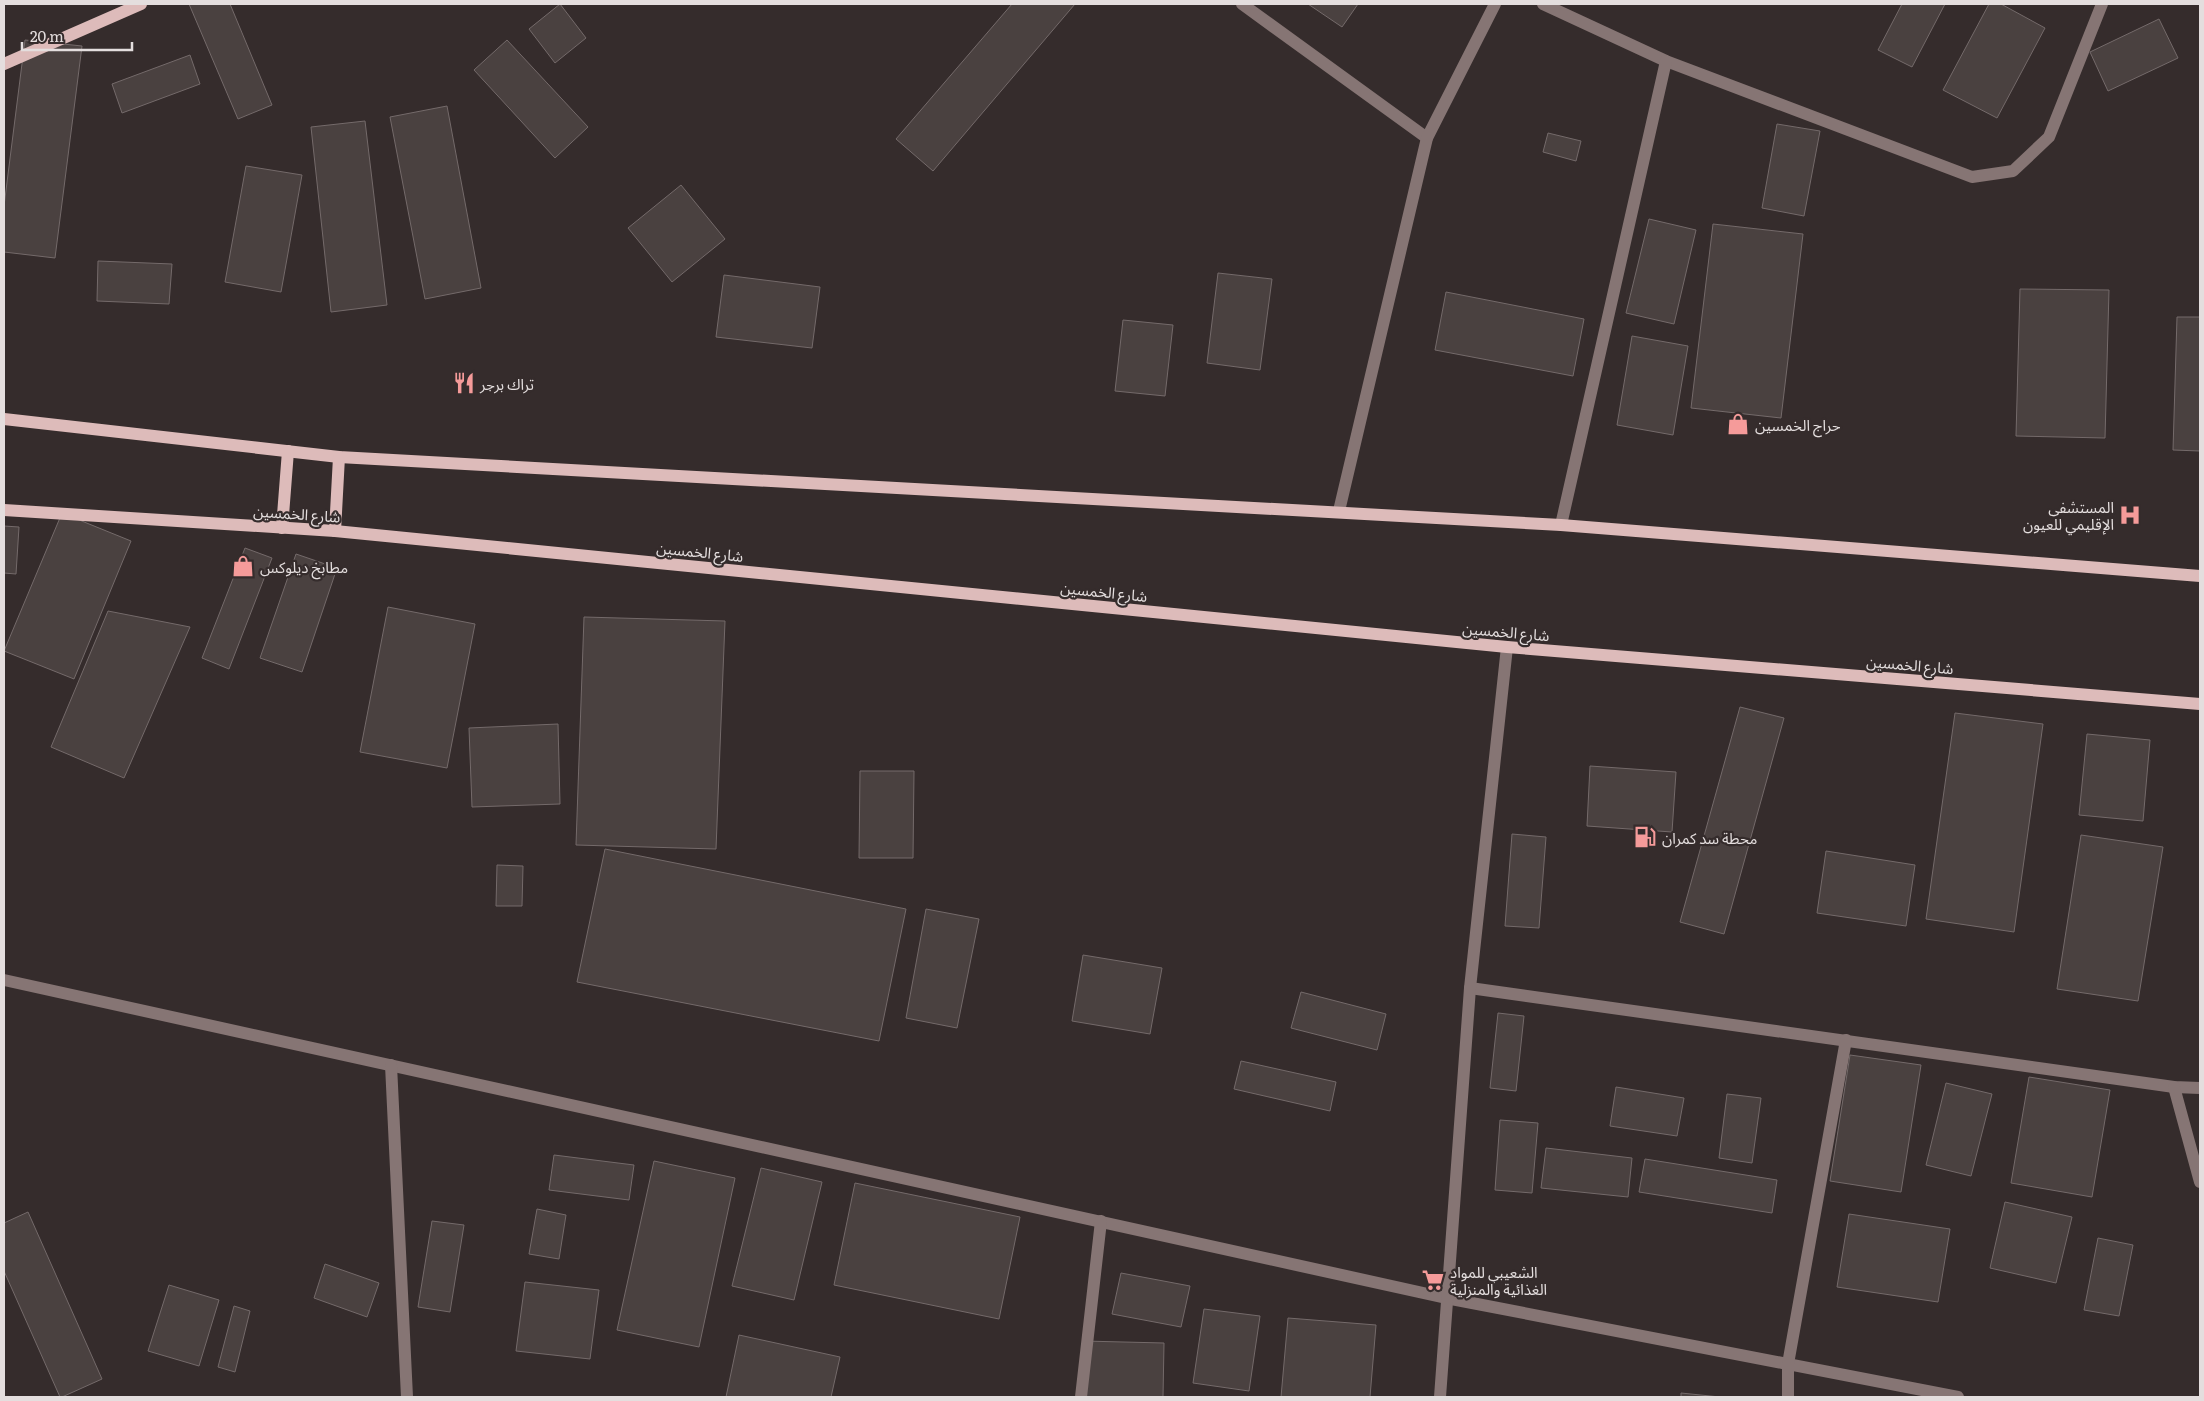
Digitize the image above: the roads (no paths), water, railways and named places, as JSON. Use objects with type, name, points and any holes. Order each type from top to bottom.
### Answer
[{"type":"main road","points":[[4,64],[141,4]]},
{"type":"main road","points":[[4,419],[339,457],[1561,525],[2200,576]]},
{"type":"main road","points":[[282,528],[288,451]]},
{"type":"main road","points":[[335,531],[339,457]]},
{"type":"main road","name":"شارع الخمسين","points":[[4,510],[335,531],[1507,647],[2200,704]]},
{"type":"street","points":[[1242,4],[1427,138]]},
{"type":"street","points":[[1339,512],[1427,138],[1495,4]]},
{"type":"street","points":[[1543,4],[1666,61],[1972,177],[2013,171],[2049,137],[2102,4]]},
{"type":"street","points":[[1561,525],[1666,61]]},
{"type":"street","points":[[1440,1397],[1470,988],[1507,647]]},
{"type":"street","points":[[4,980],[1446,1298],[1958,1397]]},
{"type":"street","points":[[1470,988],[2174,1086],[2200,1088]]},
{"type":"street","points":[[1788,1397],[1788,1364],[1846,1040]]},
{"type":"street","points":[[391,1065],[407,1397]]},
{"type":"street","points":[[2174,1086],[2200,1182]]},
{"type":"street","points":[[1081,1397],[1101,1221]]},
{"type":"place","name":"تراك برجر","points":[[464,383]]},
{"type":"place","name":"حراج الخمسين","points":[[1738,424]]},
{"type":"place","name":"المستشفى الإقليمي للعيون","points":[[2130,515]]},
{"type":"place","name":"مطابخ ديلوكس","points":[[243,566]]},
{"type":"place","name":"محطة سد كمران","points":[[1645,837]]},
{"type":"place","name":"الشعيبي للمواد الغذائية والمنزلية","points":[[1433,1280]]}]
